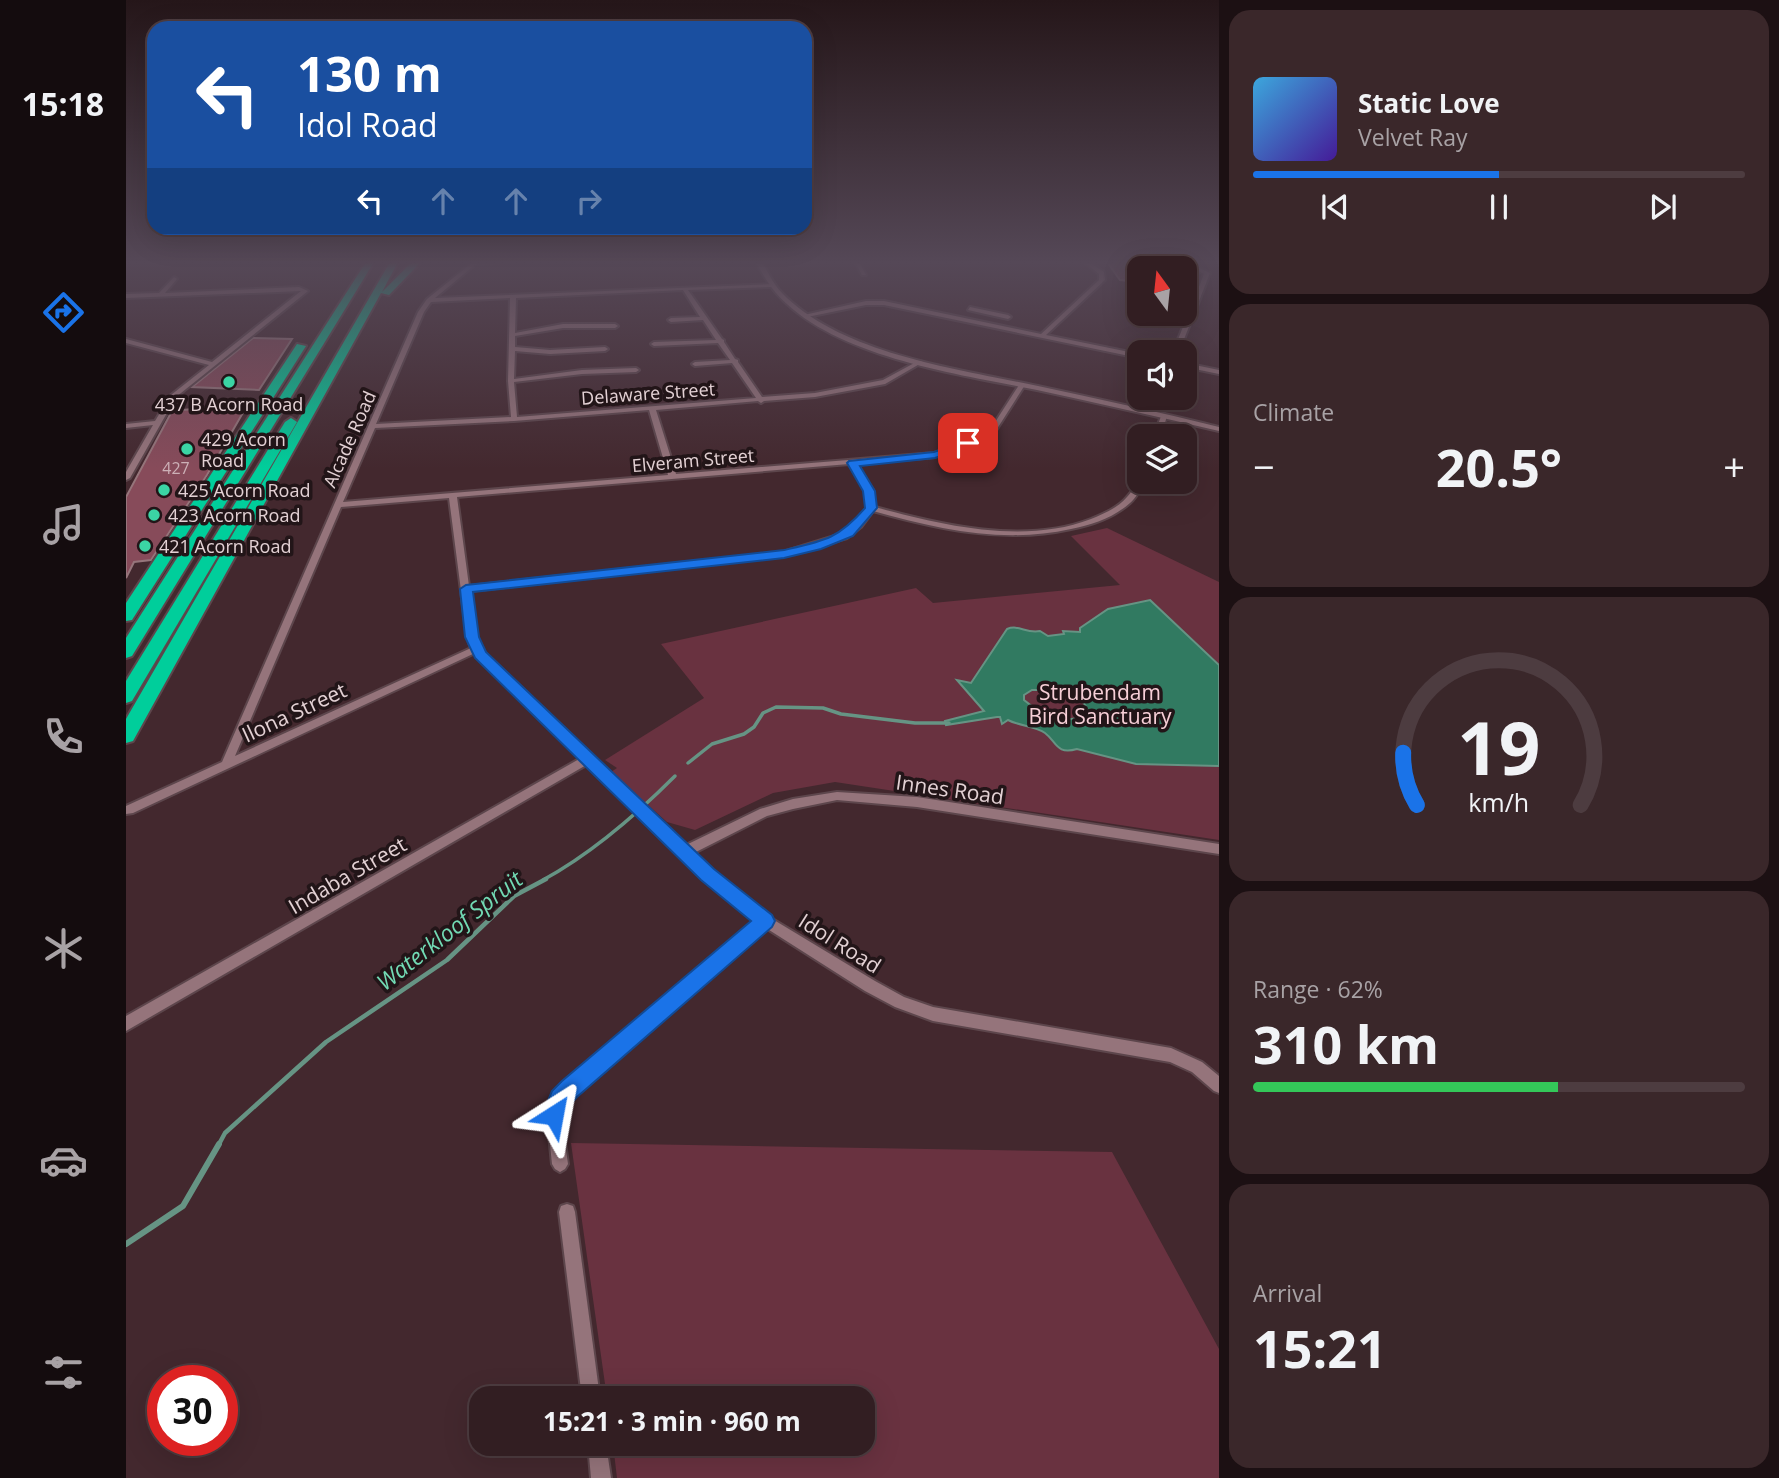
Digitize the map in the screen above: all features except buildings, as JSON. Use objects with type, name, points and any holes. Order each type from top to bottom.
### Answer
[{"type":"highway","points":[[126,617],[312,331]]},
{"type":"highway","points":[[126,652],[325,331]]},
{"type":"highway","points":[[126,696],[345,331]]},
{"type":"highway","points":[[126,736],[357,331]]},
{"type":"highway","points":[[347,349],[359,331]]},
{"type":"street","points":[[126,478],[173,396],[255,331]]},
{"type":"street","name":"Alcade Road","points":[[226,765],[413,331]]},
{"type":"street","points":[[512,331],[511,381],[514,419]]},
{"type":"street","points":[[512,335],[535,331]]},
{"type":"street","points":[[715,331],[761,401]]},
{"type":"street","points":[[838,331],[856,340],[920,362],[1219,429]]},
{"type":"street","points":[[1017,331],[1127,354]]},
{"type":"street","points":[[1042,336],[1047,331]]},
{"type":"street","points":[[126,341],[213,364]]},
{"type":"street","points":[[654,344],[722,341]]},
{"type":"street","points":[[512,349],[550,352],[605,348]]},
{"type":"street","points":[[695,364],[736,361]]},
{"type":"street","name":"Delaware Street","points":[[372,426],[514,419],[761,401],[831,393],[885,382],[920,362]]},
{"type":"street","points":[[1197,367],[1219,372]]},
{"type":"street","points":[[511,381],[582,372],[636,370]]},
{"type":"street","name":"Elveram Street","points":[[337,505],[935,455],[981,438],[997,427],[1023,385]]},
{"type":"street","points":[[652,409],[673,478]]},
{"type":"street","points":[[1161,424],[1164,416]]},
{"type":"street","points":[[126,426],[156,423]]},
{"type":"street","points":[[466,589],[784,554],[844,536],[858,526],[871,508],[869,491],[852,463]]},
{"type":"street","points":[[871,508],[954,529],[1050,531],[1090,523],[1114,514],[1135,494]]},
{"type":"street","points":[[453,497],[471,632],[476,649]]},
{"type":"street","name":"Ilona Street","points":[[129,810],[476,649]]},
{"type":"street","name":"Idol Road","points":[[476,649],[726,891],[765,921],[870,986],[912,1007],[964,1020],[1171,1055],[1198,1067],[1219,1084]]},
{"type":"street","name":"Indaba Street","points":[[126,1024],[588,759]]},
{"type":"street","name":"Innes Road","points":[[684,852],[764,812],[837,796],[917,802],[1219,849]]},
{"type":"street","points":[[560,1164],[554,1115],[560,1099],[605,1057],[765,921]]},
{"type":"street","points":[[567,1212],[589,1386]]},
{"type":"street","points":[[598,1456],[601,1478]]},
{"type":"green space","name":"Strubendam Bird Sanctuary","points":[[1107,528],[1219,582],[1219,840],[835,782],[773,793],[695,830],[667,822],[611,772],[617,768],[605,760],[704,698],[661,644],[916,588],[933,603],[1120,585],[1071,536]]},
{"type":"green space","points":[[571,1143],[1112,1152],[1219,1349],[1219,1478],[617,1478],[614,1456],[875,1456],[875,1386],[605,1386]]},
{"type":"shaded area","points":[[1150,600],[1219,665],[1219,766],[1136,764],[1077,749],[1065,750],[1041,731],[1008,720],[1002,724],[1000,717],[946,725],[945,721],[984,711],[957,680],[971,683],[1007,629],[1040,631],[1048,636],[1064,634],[1063,631],[1080,632],[1080,628],[1108,609]],"holes":[[[1032,690],[1059,691],[1074,695],[1086,706],[1089,715],[1072,719],[1038,710],[1024,700],[1024,695]]]},
{"type":"waterway","name":"Waterkloof Spruit","points":[[688,763],[712,744],[744,734],[754,727],[763,713],[776,707],[823,708],[841,714],[915,723],[949,723]]},
{"type":"waterway","name":"Waterkloof Spruit","points":[[543,880],[612,833],[675,776]]},
{"type":"waterway","name":"Waterkloof Spruit","points":[[218,1146],[225,1133],[326,1042],[447,960],[514,896],[546,879]]},
{"type":"waterway","name":"Waterkloof Spruit","points":[[126,1244],[183,1206],[219,1144]]},
{"type":"place","name":"437 B Acorn Road","points":[[229,382]]},
{"type":"place","name":"429 Acorn Road","points":[[187,449]]},
{"type":"place","name":"425 Acorn Road","points":[[164,490]]},
{"type":"place","name":"423 Acorn Road","points":[[154,515]]},
{"type":"place","name":"421 Acorn Road","points":[[145,546]]},
{"type":"route","points":[[554,1115],[560,1099],[570,1089],[765,921],[708,875],[480,654],[472,637],[466,589],[784,554],[816,547],[849,534],[871,508],[869,491],[852,463],[924,457],[950,451],[968,443]]}]
